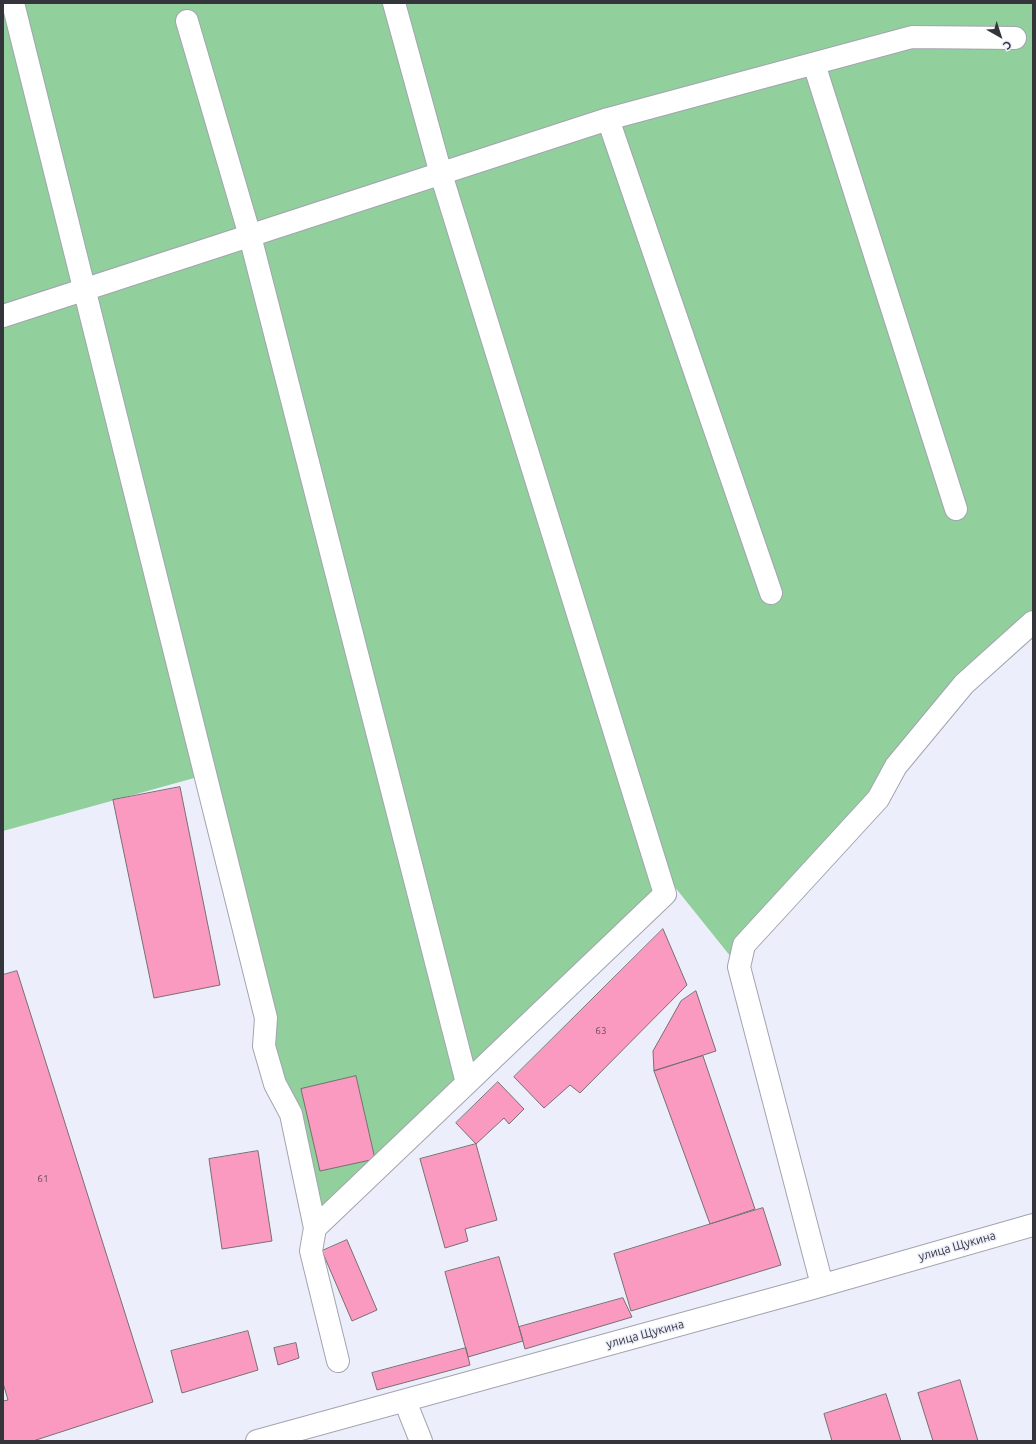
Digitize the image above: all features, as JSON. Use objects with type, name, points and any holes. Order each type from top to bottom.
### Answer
[{"type":"street","points":[[13,3],[266,1018],[264,1046],[275,1084],[291,1114],[315,1228],[311,1251],[338,1361]]},
{"type":"street","points":[[315,1228],[665,894],[441,174],[394,3]]},
{"type":"street","points":[[187,21],[250,236],[467,1083]]},
{"type":"street","points":[[3,316],[608,119],[912,37],[1015,38]]},
{"type":"street","points":[[814,64],[956,509]]},
{"type":"street","points":[[608,119],[770,593]]},
{"type":"street","points":[[822,1285],[738,967],[744,945],[878,799],[896,766],[964,684],[1033,622]]},
{"type":"street","name":"улица Щукина","points":[[257,1441],[822,1285],[1033,1224]]},
{"type":"street","points":[[405,1401],[421,1441]]},
{"type":"green space","points":[[3,3],[1033,3],[1033,622],[964,684],[739,967],[674,886],[315,1228],[205,775],[3,831]]},
{"type":"building","points":[[180,787],[220,985],[154,998],[113,800]]},
{"type":"building","points":[[663,929],[687,985],[580,1093],[570,1085],[544,1108],[514,1077]]},
{"type":"building","points":[[17,971],[153,1402],[33,1441],[3,1441],[3,1401],[8,1400],[3,1383],[3,975]]},
{"type":"building","points":[[696,991],[716,1051],[654,1071],[653,1051],[681,1001]]},
{"type":"building","points":[[703,1056],[755,1209],[710,1224],[654,1071]]},
{"type":"building","points":[[356,1076],[375,1159],[320,1171],[301,1089]]},
{"type":"building","points":[[498,1082],[524,1109],[509,1124],[504,1118],[476,1144],[456,1123]]},
{"type":"building","points":[[476,1144],[497,1220],[465,1229],[468,1241],[445,1248],[420,1159]]},
{"type":"building","points":[[258,1151],[272,1241],[222,1249],[209,1159]]},
{"type":"building","points":[[763,1208],[781,1265],[631,1311],[614,1254]]},
{"type":"building","points":[[347,1240],[377,1310],[352,1321],[322,1251]]},
{"type":"building","points":[[499,1257],[523,1341],[468,1357],[445,1272]]},
{"type":"building","points":[[623,1298],[632,1317],[525,1349],[519,1327]]},
{"type":"building","points":[[248,1331],[258,1370],[182,1393],[171,1351]]},
{"type":"building","points":[[296,1343],[299,1358],[278,1365],[274,1348]]},
{"type":"building","points":[[466,1348],[470,1365],[377,1390],[372,1373]]},
{"type":"building","points":[[960,1380],[978,1441],[933,1441],[918,1393]]},
{"type":"building","points":[[886,1394],[901,1441],[832,1441],[824,1414]]}]
